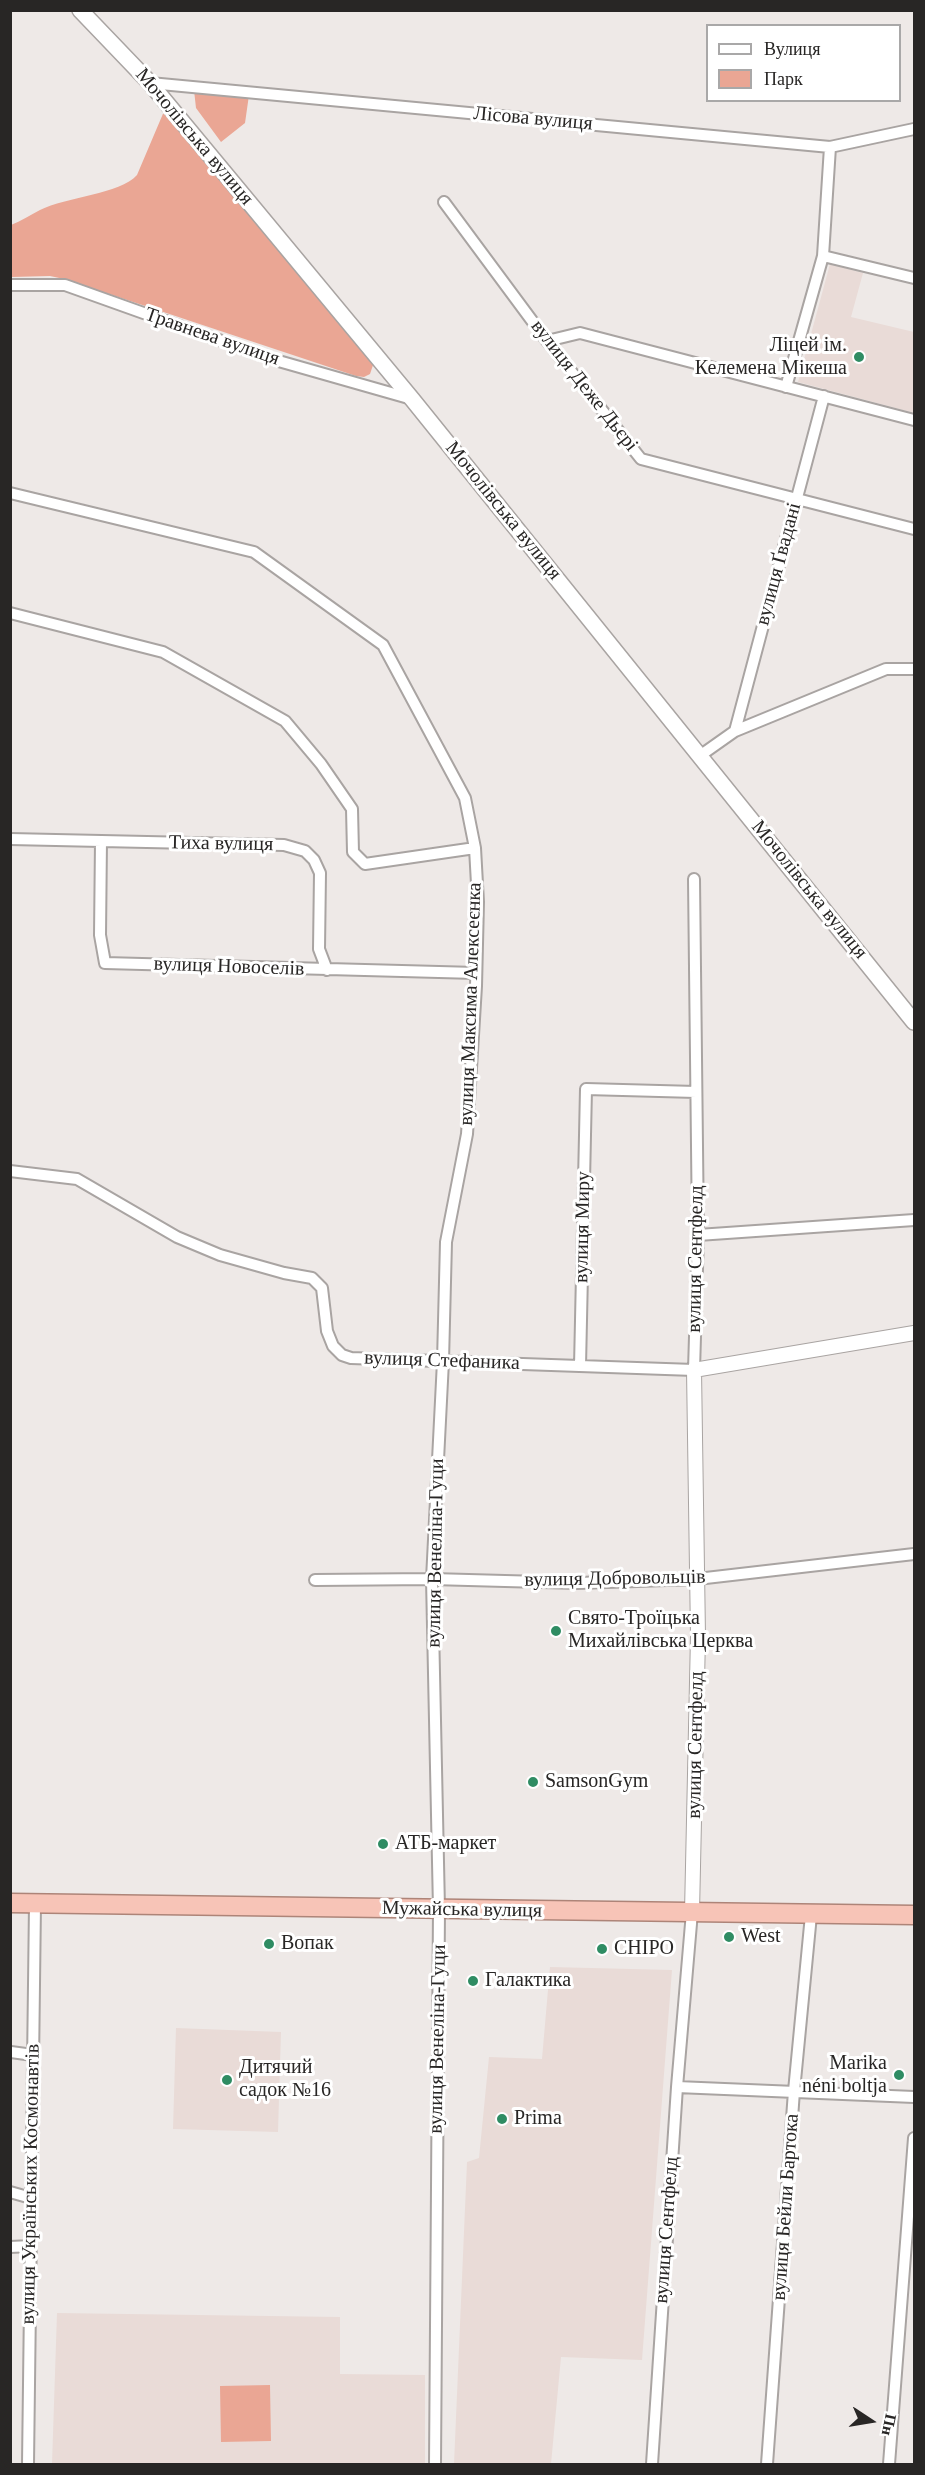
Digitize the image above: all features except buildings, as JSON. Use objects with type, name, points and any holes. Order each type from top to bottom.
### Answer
[{"type":"highway","name":"Мужайська вулиця","points":[[10,1903],[915,1915]]},
{"type":"main road","name":"Мочолівська вулиця","points":[[80,10],[150,83],[412,399],[915,1022]]},
{"type":"street","name":"Лісова вулиця","points":[[150,83],[830,147],[915,129]]},
{"type":"street","points":[[786,387],[823,256],[830,147]]},
{"type":"street","name":"вулиця Деже Дьєрі","points":[[444,202],[547,341],[641,459],[915,529]]},
{"type":"street","points":[[823,256],[915,278]]},
{"type":"street","name":"Травнева вулиця","points":[[10,285],[65,285],[275,360],[412,399]]},
{"type":"street","points":[[547,341],[580,333],[915,420]]},
{"type":"street","name":"вулиця Ґвадані","points":[[735,731],[824,396]]},
{"type":"street","name":"вулиця Максима Алексеєнка","points":[[10,493],[254,552],[384,645],[465,798],[475,848],[478,902],[476,973],[466,1134],[446,1242],[443,1361]]},
{"type":"street","points":[[10,613],[163,652],[285,721],[321,764],[352,809],[353,852],[365,864],[475,848]]},
{"type":"street","points":[[701,755],[735,731],[886,669],[915,669]]},
{"type":"street","name":"Тиха вулиця","points":[[10,839],[284,845],[305,851],[314,860],[320,873],[319,949],[327,970]]},
{"type":"street","name":"вулиця Новоселів","points":[[101,841],[100,935],[105,963],[476,973]]},
{"type":"street","name":"вулиця Сентфелд","points":[[652,2464],[677,2087],[692,1912],[697,1724],[694,1370],[698,1235],[694,879]]},
{"type":"street","name":"вулиця Миру","points":[[580,1366],[586,1089],[696,1092]]},
{"type":"street","name":"вулиця Стефаника","points":[[10,1171],[77,1179],[177,1237],[220,1255],[284,1274],[312,1278],[322,1288],[327,1331],[333,1346],[342,1355],[351,1358],[694,1370],[915,1333]]},
{"type":"street","points":[[698,1235],[915,1220]]},
{"type":"street","name":"вулиця Венеліна-Гуци","points":[[435,2464],[440,1909],[432,1579],[443,1361]]},
{"type":"street","name":"вулиця Добровольців","points":[[315,1580],[432,1579],[578,1583],[697,1580],[915,1554]]},
{"type":"street","name":"вулиця Українських Космонавтів","points":[[28,2464],[35,1904]]},
{"type":"street","name":"вулиця Бейли Бартока","points":[[767,2464],[794,2091],[811,1915]]},
{"type":"street","points":[[11,2052],[33,2055]]},
{"type":"street","points":[[677,2087],[915,2097]]},
{"type":"street","points":[[889,2464],[915,2138]]},
{"type":"street","points":[[10,2192],[31,2198]]},
{"type":"street","points":[[10,2247],[31,2246]]},
{"type":"shaded area","name":"Ліцей ім. Келемена Мікеша","points":[[830,264],[863,273],[851,317],[914,332],[914,413],[798,382]]},
{"type":"shaded area","points":[[550,1967],[672,1970],[642,2360],[561,2357],[551,2464],[454,2464],[467,2162],[479,2158],[489,2057],[542,2059]]},
{"type":"shaded area","name":"Дитячий садок №16","points":[[176,2028],[281,2032],[278,2132],[173,2129]]},
{"type":"shaded area","points":[[57,2313],[340,2317],[340,2374],[425,2375],[425,2464],[52,2464]]},
{"type":"green space","points":[[194,90],[249,95],[245,123],[221,142],[196,108]]},
{"type":"green space","points":[[165,109],[373,365],[370,374],[364,377],[356,376],[64,279],[50,276],[11,277],[11,225],[51,206],[118,187],[137,175]]},
{"type":"green space","points":[[270,2385],[271,2441],[221,2442],[220,2386]]},
{"type":"place","name":"Ліцей ім. Келемена Мікеша","points":[[859,357]]},
{"type":"place","name":"Свято-Троїцька Михайлівська Церква","points":[[556,1631]]},
{"type":"place","name":"SamsonGym","points":[[533,1782]]},
{"type":"place","name":"АТБ-маркет","points":[[383,1844]]},
{"type":"place","name":"West","points":[[729,1937]]},
{"type":"place","name":"Вопак","points":[[269,1944]]},
{"type":"place","name":"CHIPO","points":[[602,1949]]},
{"type":"place","name":"Галактика","points":[[473,1981]]},
{"type":"place","name":"Marika néni boltja","points":[[899,2075]]},
{"type":"place","name":"Дитячий садок №16","points":[[227,2080]]},
{"type":"place","name":"Prima","points":[[502,2119]]}]
